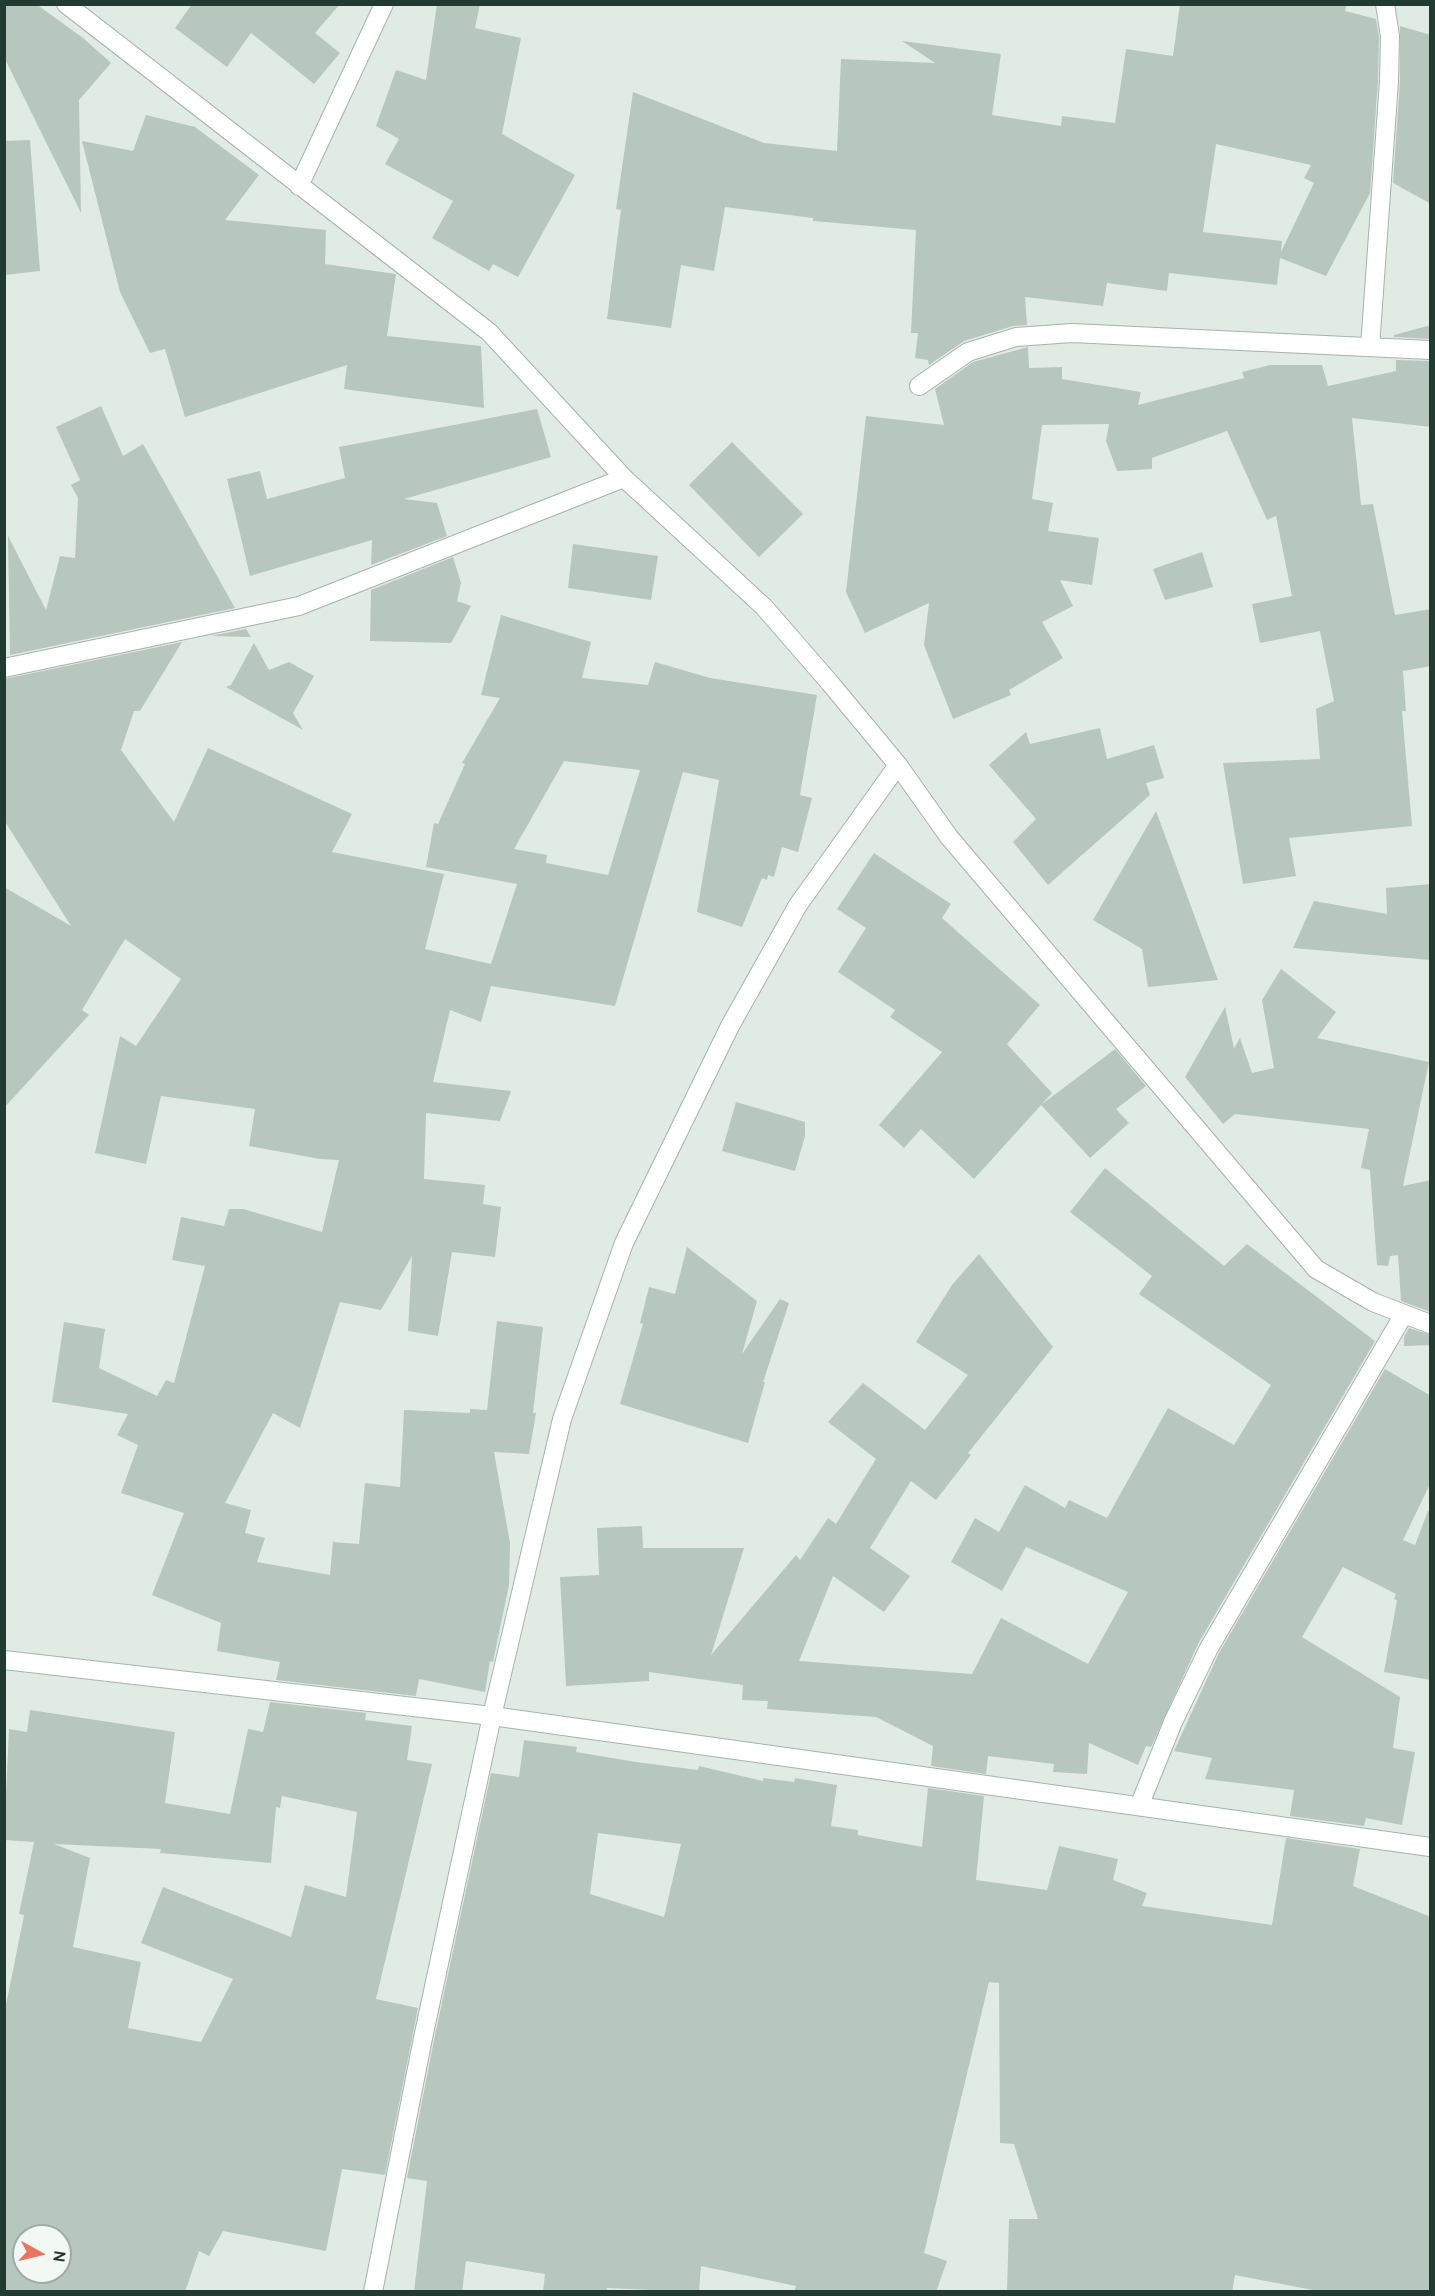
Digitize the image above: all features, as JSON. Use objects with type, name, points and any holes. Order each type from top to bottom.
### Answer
[{"type":"street","points":[[66,4],[489,332],[624,478],[764,607],[898,765],[949,837],[1316,1269],[1373,1302],[1431,1324]]},
{"type":"street","points":[[299,186],[384,4]]},
{"type":"street","points":[[1370,347],[1389,81],[1390,36],[1385,4]]},
{"type":"street","points":[[919,386],[968,352],[1016,337],[1072,333],[1431,350]]},
{"type":"street","points":[[4,668],[299,606],[624,478]]},
{"type":"street","points":[[373,2292],[416,2071],[492,1716],[562,1419],[624,1243],[730,1026],[798,905],[898,765]]},
{"type":"street","points":[[1140,1804],[1173,1722],[1209,1648],[1404,1314]]},
{"type":"street","points":[[4,1660],[492,1716],[1140,1804],[1431,1847]]},
{"type":"building","points":[[4,4],[36,4],[83,38],[111,63],[79,100],[81,213],[4,57]]},
{"type":"building","points":[[192,4],[340,4],[315,33],[340,53],[314,84],[251,33],[227,67],[175,28]]},
{"type":"building","points":[[437,4],[480,4],[475,28],[521,38],[502,134],[575,175],[518,277],[493,264],[489,271],[432,238],[453,201],[385,164],[399,139],[376,126],[396,70],[426,80]]},
{"type":"building","points":[[1180,4],[1347,4],[1345,11],[1376,19],[1379,37],[1378,80],[1370,193],[1326,276],[1280,258],[1277,285],[1169,273],[1167,291],[1107,283],[1103,306],[1025,297],[1027,325],[1013,326],[964,341],[929,365],[928,360],[915,358],[918,333],[911,333],[916,230],[813,221],[813,218],[725,207],[714,271],[681,265],[671,328],[607,319],[621,210],[616,209],[633,92],[764,143],[837,151],[841,59],[935,63],[902,41],[1001,54],[992,115],[1061,126],[1062,116],[1115,123],[1126,49],[1173,56]],"holes":[[[1216,144],[1311,165],[1304,178],[1314,183],[1281,252],[1282,241],[1203,232]]]},
{"type":"building","points":[[1400,26],[1431,35],[1431,204],[1393,183],[1400,81]]},
{"type":"building","points":[[146,115],[195,127],[259,175],[225,220],[326,230],[325,264],[396,274],[387,336],[481,346],[484,408],[344,389],[347,365],[185,417],[165,349],[150,353],[120,292],[82,141],[133,151]]},
{"type":"building","points":[[30,140],[40,271],[4,275],[4,141]]},
{"type":"building","points":[[1431,325],[1431,339],[1394,337],[1394,335]]},
{"type":"building","points":[[1028,347],[1029,368],[1062,367],[1062,379],[1141,392],[1138,405],[1244,378],[1242,372],[1270,365],[1322,365],[1328,386],[1396,371],[1396,360],[1431,361],[1431,427],[1352,418],[1361,505],[1373,504],[1395,615],[1431,609],[1431,666],[1403,671],[1406,711],[1402,711],[1412,826],[1289,838],[1296,876],[1243,884],[1223,763],[1320,759],[1316,709],[1334,701],[1320,631],[1260,643],[1252,604],[1292,596],[1276,516],[1267,520],[1227,431],[1152,458],[1152,469],[1117,471],[1106,441],[1109,424],[1042,425],[1032,499],[1053,503],[1048,531],[1099,538],[1092,585],[1060,580],[1073,606],[1042,622],[1063,658],[1009,690],[1011,695],[953,719],[924,645],[929,603],[865,633],[846,592],[866,416],[944,425],[935,389],[973,362]]},
{"type":"building","points":[[101,406],[123,456],[143,444],[235,608],[10,655],[8,536],[46,610],[60,556],[75,558],[78,498],[71,485],[80,480],[56,427]]},
{"type":"building","points":[[537,409],[551,457],[404,499],[437,503],[447,536],[371,565],[372,540],[250,576],[227,479],[260,471],[267,499],[345,478],[339,447]]},
{"type":"building","points":[[732,442],[803,514],[759,557],[689,485]]},
{"type":"building","points":[[573,544],[658,556],[651,600],[568,588]]},
{"type":"building","points":[[1202,552],[1213,587],[1165,600],[1153,569]]},
{"type":"building","points":[[453,557],[461,583],[457,601],[471,606],[451,643],[370,641],[371,590]]},
{"type":"building","points":[[501,615],[591,642],[582,678],[648,685],[655,662],[710,678],[817,695],[800,795],[812,798],[798,852],[782,847],[774,877],[768,875],[767,880],[762,878],[742,927],[697,912],[719,780],[683,772],[615,1006],[491,986],[481,1022],[450,1010],[433,1082],[511,1091],[500,1121],[426,1113],[424,1179],[485,1185],[483,1204],[501,1207],[495,1257],[452,1252],[438,1336],[408,1331],[412,1256],[381,1310],[340,1302],[300,1428],[273,1413],[225,1503],[251,1510],[245,1533],[265,1538],[257,1562],[330,1575],[333,1542],[359,1544],[365,1483],[400,1487],[404,1410],[470,1413],[470,1409],[487,1410],[497,1321],[543,1327],[533,1413],[536,1413],[529,1454],[494,1452],[510,1543],[509,1585],[493,1662],[490,1661],[485,1692],[419,1679],[416,1696],[276,1680],[280,1662],[217,1651],[221,1623],[152,1595],[184,1513],[121,1493],[138,1445],[117,1435],[128,1414],[52,1402],[64,1322],[105,1329],[99,1368],[157,1396],[166,1380],[174,1383],[205,1266],[172,1260],[181,1217],[224,1226],[229,1209],[243,1209],[322,1232],[339,1160],[320,1159],[249,1146],[255,1109],[161,1096],[146,1164],[95,1153],[120,1036],[136,1046],[181,979],[125,939],[82,1010],[89,1015],[4,1108],[4,887],[71,926],[4,820],[4,679],[182,642],[140,711],[134,711],[121,750],[174,822],[208,748],[352,814],[332,852],[444,874],[425,949],[491,964],[517,884],[426,867],[434,823],[438,824],[465,764],[462,763],[500,698],[481,695]],"holes":[[[564,761],[640,770],[608,875],[546,863],[547,855],[514,849]]]},
{"type":"building","points":[[246,629],[251,637],[210,636]]},
{"type":"building","points":[[254,643],[269,670],[289,662],[314,676],[293,713],[303,730],[226,687],[231,685]]},
{"type":"building","points":[[1100,728],[1107,759],[1154,745],[1164,778],[1146,783],[1150,795],[1048,885],[1013,842],[1036,819],[989,765],[1026,732],[1030,744]]},
{"type":"building","points":[[1156,811],[1218,980],[1148,987],[1142,949],[1093,920]]},
{"type":"building","points":[[874,853],[951,904],[942,918],[1040,1005],[1007,1044],[1052,1093],[974,1179],[921,1129],[904,1148],[879,1125],[942,1052],[890,1017],[895,1010],[838,972],[866,928],[837,909]]},
{"type":"building","points":[[1431,884],[1431,960],[1293,948],[1314,901],[1387,914],[1386,888]]},
{"type":"building","points":[[1281,969],[1336,1012],[1317,1038],[1429,1062],[1403,1186],[1431,1180],[1431,1312],[1401,1301],[1398,1255],[1390,1256],[1388,1266],[1377,1265],[1370,1170],[1361,1168],[1369,1129],[1235,1114],[1223,1124],[1185,1077],[1225,1007],[1234,1048],[1240,1038],[1252,1073],[1274,1068],[1262,1000]]},
{"type":"building","points":[[1115,1049],[1146,1086],[1116,1109],[1129,1123],[1090,1158],[1041,1105]]},
{"type":"building","points":[[736,1102],[805,1122],[805,1136],[795,1171],[722,1151]]},
{"type":"building","points":[[1105,1168],[1224,1266],[1247,1244],[1375,1341],[1199,1642],[1151,1747],[1146,1746],[1138,1765],[1089,1743],[1087,1774],[1053,1772],[1054,1764],[988,1756],[986,1774],[931,1766],[933,1746],[876,1717],[767,1709],[768,1701],[742,1700],[743,1685],[649,1672],[649,1681],[566,1686],[560,1577],[599,1575],[597,1528],[642,1526],[643,1548],[744,1548],[711,1655],[796,1555],[800,1560],[828,1518],[836,1524],[876,1459],[828,1422],[863,1383],[925,1430],[968,1375],[916,1342],[952,1285],[979,1254],[1053,1347],[968,1453],[971,1455],[936,1500],[911,1481],[870,1548],[910,1576],[884,1612],[833,1576],[799,1661],[972,1674],[1001,1618],[1088,1664],[1128,1592],[1024,1546],[1026,1547],[1002,1591],[951,1562],[975,1518],[999,1532],[1025,1485],[1065,1508],[1069,1500],[1107,1518],[1168,1408],[1234,1445],[1271,1385],[1139,1294],[1152,1276],[1070,1212]]},
{"type":"building","points":[[687,1247],[757,1301],[742,1354],[780,1299],[789,1303],[763,1382],[765,1382],[748,1443],[620,1404],[643,1324],[640,1323],[649,1287],[675,1294]]},
{"type":"building","points":[[1409,1328],[1431,1335],[1431,1345],[1404,1346],[1404,1337]]},
{"type":"building","points":[[1385,1369],[1431,1396],[1431,1482],[1403,1540],[1415,1545],[1428,1511],[1431,1511],[1431,1680],[1384,1672],[1397,1600],[1394,1599],[1396,1594],[1343,1567],[1302,1637],[1400,1697],[1393,1748],[1415,1752],[1402,1825],[1366,1818],[1364,1826],[1290,1816],[1294,1790],[1205,1779],[1212,1758],[1174,1751],[1219,1653]]},
{"type":"building","points":[[270,1702],[366,1713],[365,1720],[412,1726],[407,1760],[432,1764],[376,1999],[418,2008],[385,2175],[342,2169],[326,2251],[223,2231],[209,2256],[199,2251],[185,2292],[4,2292],[4,2015],[24,1915],[19,1914],[34,1842],[4,1840],[9,1729],[27,1732],[30,1710],[175,1732],[165,1803],[230,1814],[248,1729],[263,1732]],"holes":[[[282,1796],[357,1812],[346,1897],[305,1885],[291,1937],[163,1887],[141,1943],[233,1979],[201,2042],[128,2028],[141,1962],[73,1947],[90,1858],[54,1844],[161,1849],[160,1853],[271,1863],[276,1807],[280,1808]]]},
{"type":"building","points":[[524,1740],[577,1747],[576,1752],[636,1762],[698,1770],[699,1766],[763,1781],[763,1778],[794,1782],[795,1778],[837,1785],[831,1826],[858,1830],[858,1835],[922,1847],[928,1788],[984,1796],[976,1880],[1047,1890],[1059,1846],[1118,1859],[1113,1880],[1147,1893],[1142,1906],[1272,1925],[1286,1838],[1360,1849],[1353,1886],[1431,1917],[1431,2292],[1323,2292],[1235,2275],[1232,2292],[1007,2292],[1009,2219],[1038,2219],[1014,2144],[1000,2143],[999,1983],[989,1982],[924,2253],[947,2261],[936,2292],[794,2292],[796,2286],[701,2266],[699,2292],[607,2288],[606,2292],[543,2292],[545,2274],[466,2261],[462,2292],[414,2292],[427,2181],[407,2178],[434,2040],[491,1773],[519,1777]],"holes":[[[598,1833],[681,1844],[664,1917],[590,1894]]]}]
